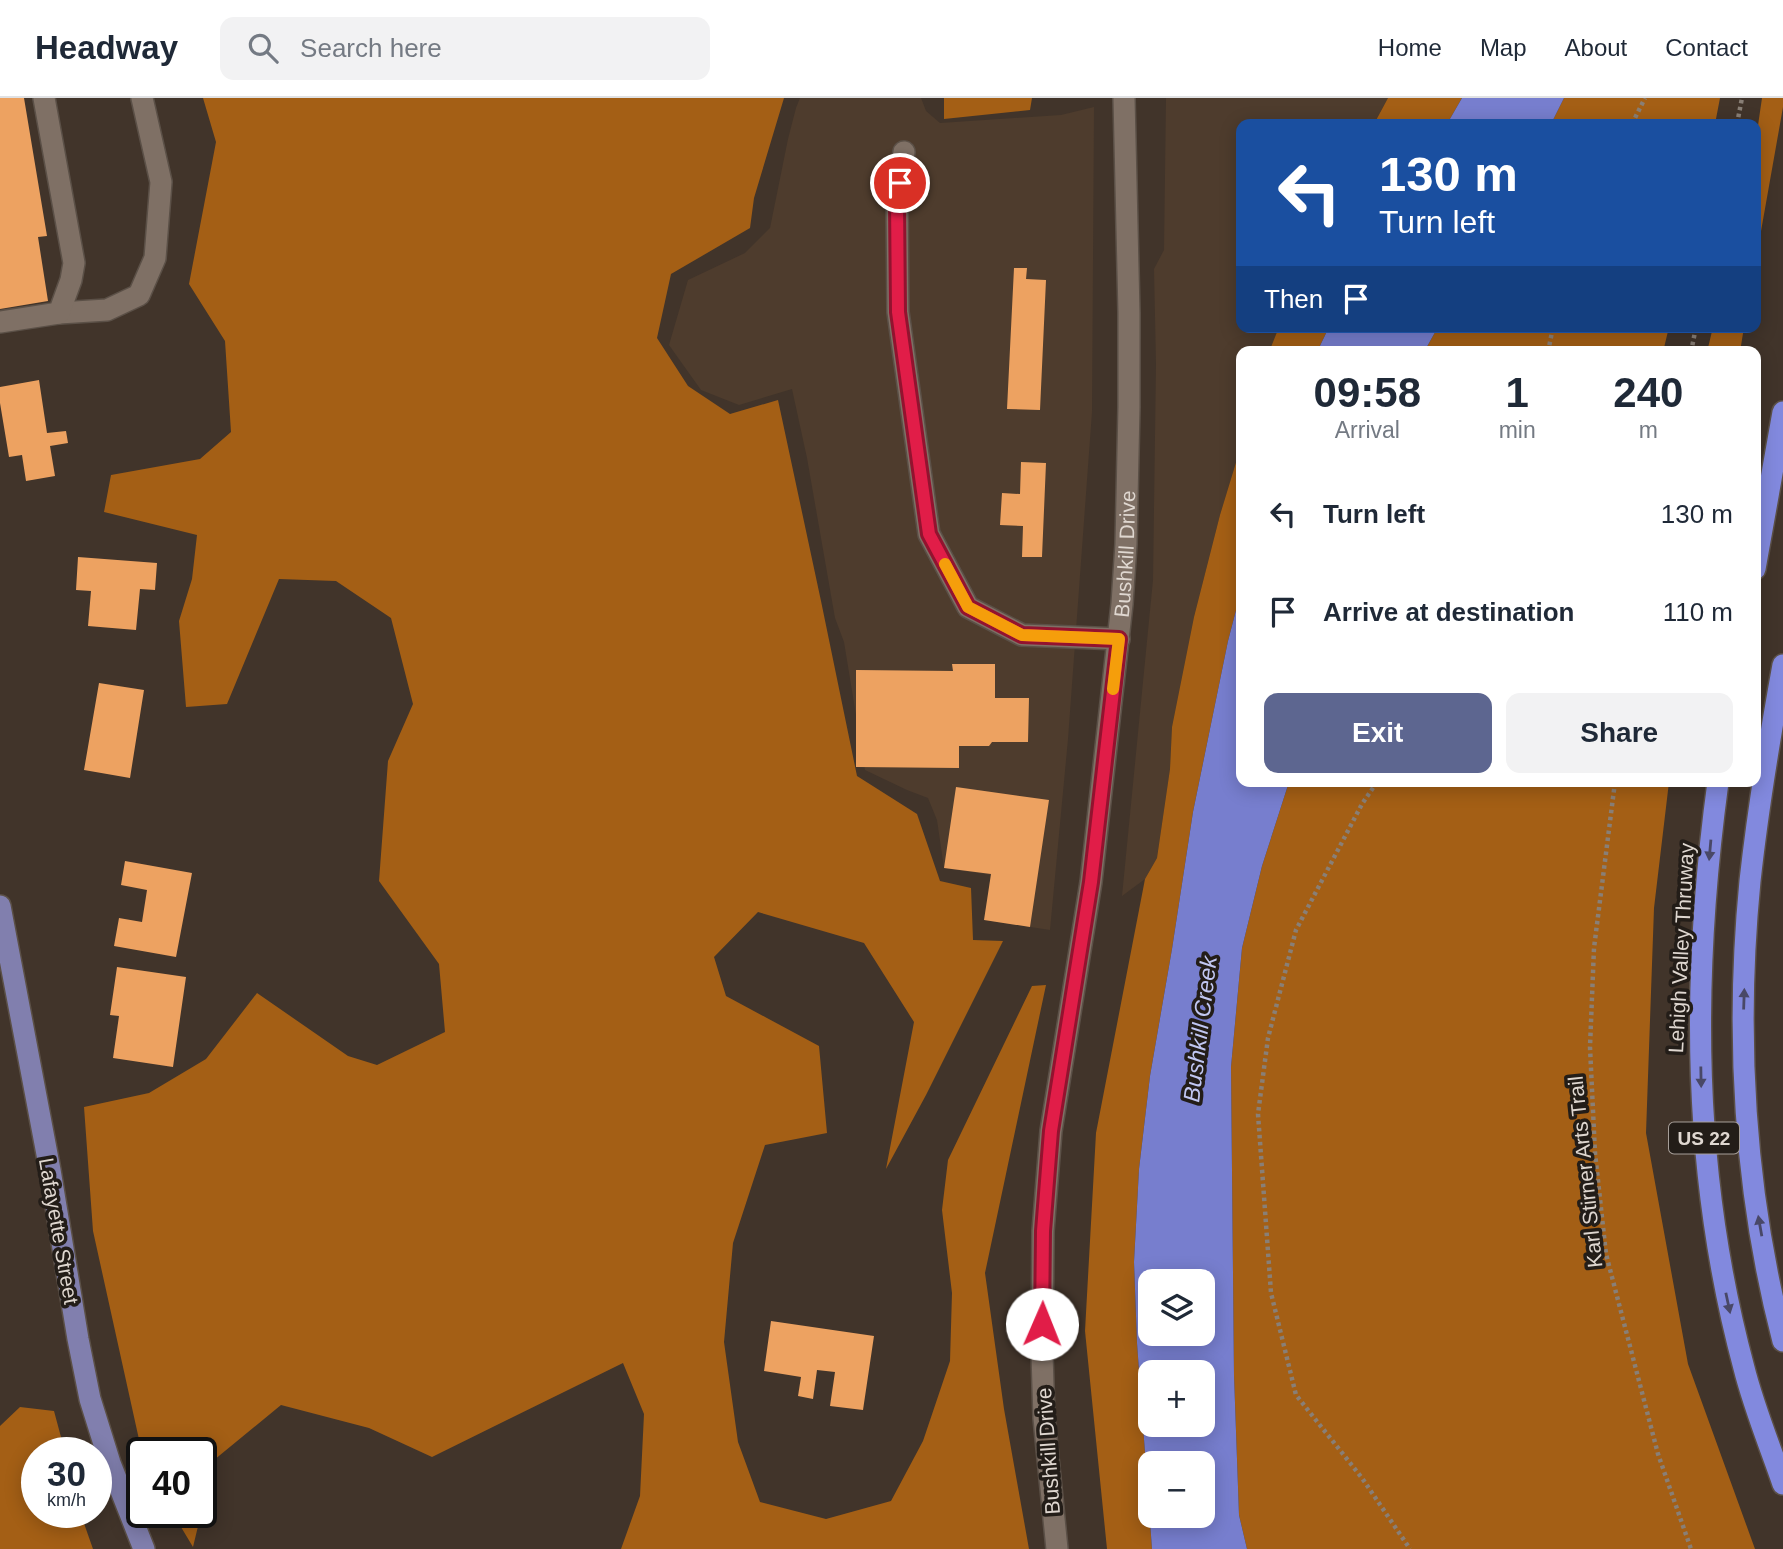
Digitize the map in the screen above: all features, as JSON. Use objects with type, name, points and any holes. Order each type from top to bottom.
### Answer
[{"type":"highway","points":[[1761,535],[1783,412]]},
{"type":"highway","name":"US 22","points":[[1783,665],[1750,880],[1743,1017],[1745,1083],[1754,1189],[1783,1341]]},
{"type":"highway","name":"Lehigh Valley Thruway","points":[[1717,787],[1700,970],[1701,1103],[1707,1174],[1728,1304],[1744,1370],[1783,1485]]},
{"type":"main road","name":"Lafayette Street","points":[[0,905],[90,1399],[110,1463],[144,1549]]},
{"type":"street","points":[[44,98],[74,263],[59,313]]},
{"type":"street","points":[[0,323],[59,313],[107,310],[139,295],[155,258],[161,182],[142,98]]},
{"type":"street","name":"Bushkill Drive","points":[[1057,1549],[1044,1418],[1043,1231],[1051,1131],[1091,882],[1119,639],[1126,544],[1129,407],[1124,98]]},
{"type":"street","points":[[904,152],[897,200],[898,312],[929,534],[968,607],[1022,635],[1119,639]]},
{"type":"path","points":[[1634,119],[1645,98]]},
{"type":"path","points":[[1738,119],[1742,98]]},
{"type":"path","points":[[1374,787],[1296,930],[1268,1038],[1258,1114],[1271,1293],[1296,1395],[1362,1478],[1410,1549]]},
{"type":"path","name":"Karl Stirner Arts Trail","points":[[1614,787],[1594,948],[1590,1047],[1595,1153],[1606,1254],[1658,1454],[1691,1549]]},
{"type":"shaded area","points":[[203,98],[784,98],[754,198],[750,228],[671,274],[657,338],[688,386],[730,414],[778,400],[857,776],[917,814],[940,881],[971,888],[973,940],[1003,941],[886,1169],[914,1022],[864,943],[758,912],[714,957],[726,996],[819,1046],[827,1133],[765,1145],[733,1243],[724,1342],[738,1442],[760,1502],[826,1519],[891,1501],[923,1441],[950,1361],[952,1293],[942,1210],[948,1160],[1032,986],[1046,985],[985,1273],[1004,1409],[1029,1549],[621,1549],[640,1496],[644,1414],[623,1363],[432,1457],[369,1428],[281,1405],[217,1458],[217,1437],[138,1437],[93,1231],[84,1107],[149,1093],[206,1059],[257,993],[348,1056],[377,1065],[445,1032],[439,964],[379,881],[388,761],[413,704],[391,618],[336,581],[279,579],[227,704],[186,707],[179,621],[192,579],[197,535],[104,512],[111,475],[200,459],[231,432],[225,341],[189,284],[216,142]]},
{"type":"shaded area","points":[[800,98],[921,98],[926,111],[940,123],[1061,115],[1094,107],[1092,412],[1068,739],[1050,930],[984,920],[991,875],[944,868],[937,820],[928,798],[865,770],[844,642],[835,618],[792,389],[739,405],[701,390],[669,345],[688,280],[745,253],[770,228],[788,139]]},
{"type":"shaded area","points":[[944,98],[1032,98],[1030,110],[944,119]]},
{"type":"shaded area","points":[[1166,98],[1388,98],[1377,119],[1236,119],[1236,333],[1277,333],[1271,346],[1236,346],[1236,462],[1194,617],[1172,727],[1170,769],[1157,858],[1145,879],[1122,896],[1153,580],[1156,364],[1154,269],[1164,250]]},
{"type":"shaded area","points":[[1388,98],[1462,98],[1450,119],[1377,119]]},
{"type":"shaded area","points":[[1564,98],[1720,98],[1716,119],[1554,119]]},
{"type":"shaded area","points":[[1762,98],[1783,98],[1761,231],[1761,119]]},
{"type":"shaded area","points":[[1277,333],[1326,333],[1320,346],[1271,346]]},
{"type":"shaded area","points":[[1435,333],[1668,333],[1664,346],[1427,346]]},
{"type":"shaded area","points":[[1712,333],[1743,333],[1741,346],[1708,346]]},
{"type":"shaded area","points":[[1236,462],[1236,610],[1193,812],[1150,1076],[1139,1169],[1134,1262],[1138,1437],[1144,1437],[1145,1451],[1138,1451],[1138,1528],[1150,1528],[1152,1549],[1107,1549],[1085,1331],[1096,1133],[1145,879],[1157,858],[1170,769],[1172,727],[1194,617]]},
{"type":"shaded area","points":[[1287,787],[1668,787],[1654,908],[1646,1133],[1688,1364],[1755,1549],[1247,1549],[1239,1515],[1234,1375],[1231,1067],[1242,948],[1262,866]]},
{"type":"shaded area","points":[[20,1407],[54,1411],[61,1437],[21,1437],[21,1528],[86,1528],[93,1549],[0,1549],[0,1426]]},
{"type":"shaded area","points":[[182,1528],[198,1528],[193,1547]]},
{"type":"water","points":[[1462,98],[1564,98],[1554,119],[1450,119]]},
{"type":"water","points":[[1326,333],[1435,333],[1427,346],[1320,346]]},
{"type":"water","name":"Bushkill Creek","points":[[1236,610],[1236,787],[1287,787],[1262,866],[1242,948],[1231,1067],[1234,1375],[1239,1515],[1247,1549],[1152,1549],[1150,1528],[1215,1528],[1215,1451],[1145,1451],[1144,1437],[1215,1437],[1215,1360],[1138,1360],[1134,1262],[1139,1169],[1150,1076],[1193,812]]},
{"type":"building","points":[[0,98],[24,98],[47,236],[38,237],[48,301],[0,309]]},
{"type":"building","points":[[1014,268],[1027,268],[1026,279],[1046,280],[1040,410],[1007,409]]},
{"type":"building","points":[[39,380],[47,433],[66,431],[68,443],[50,446],[55,476],[26,481],[22,455],[9,457],[0,387]]},
{"type":"building","points":[[1021,462],[1046,463],[1042,557],[1022,557],[1023,526],[1000,525],[1002,493],[1020,494]]},
{"type":"building","points":[[78,557],[157,563],[155,590],[140,589],[136,630],[88,626],[91,591],[76,590]]},
{"type":"building","points":[[952,664],[995,664],[995,698],[1029,698],[1028,742],[959,746],[959,768],[856,767],[856,670],[953,671]]},
{"type":"building","points":[[99,683],[144,690],[130,778],[84,770]]},
{"type":"building","points":[[956,787],[1049,800],[1030,927],[984,920],[991,874],[944,868]]},
{"type":"building","points":[[125,861],[192,873],[176,957],[114,946],[119,918],[142,922],[147,890],[121,885]]},
{"type":"building","points":[[117,967],[186,977],[173,1067],[113,1058],[119,1016],[110,1015]]},
{"type":"building","points":[[771,1321],[874,1336],[863,1410],[830,1406],[835,1372],[817,1370],[813,1399],[798,1396],[801,1377],[764,1371]]},
{"type":"slow traffic","points":[[945,564],[968,607],[1022,635],[1119,639],[1113,689]]},
{"type":"route","points":[[900,183],[897,200],[898,312],[929,534],[968,607],[1022,635],[1119,639],[1091,882],[1051,1131],[1043,1231],[1042,1324]]}]
